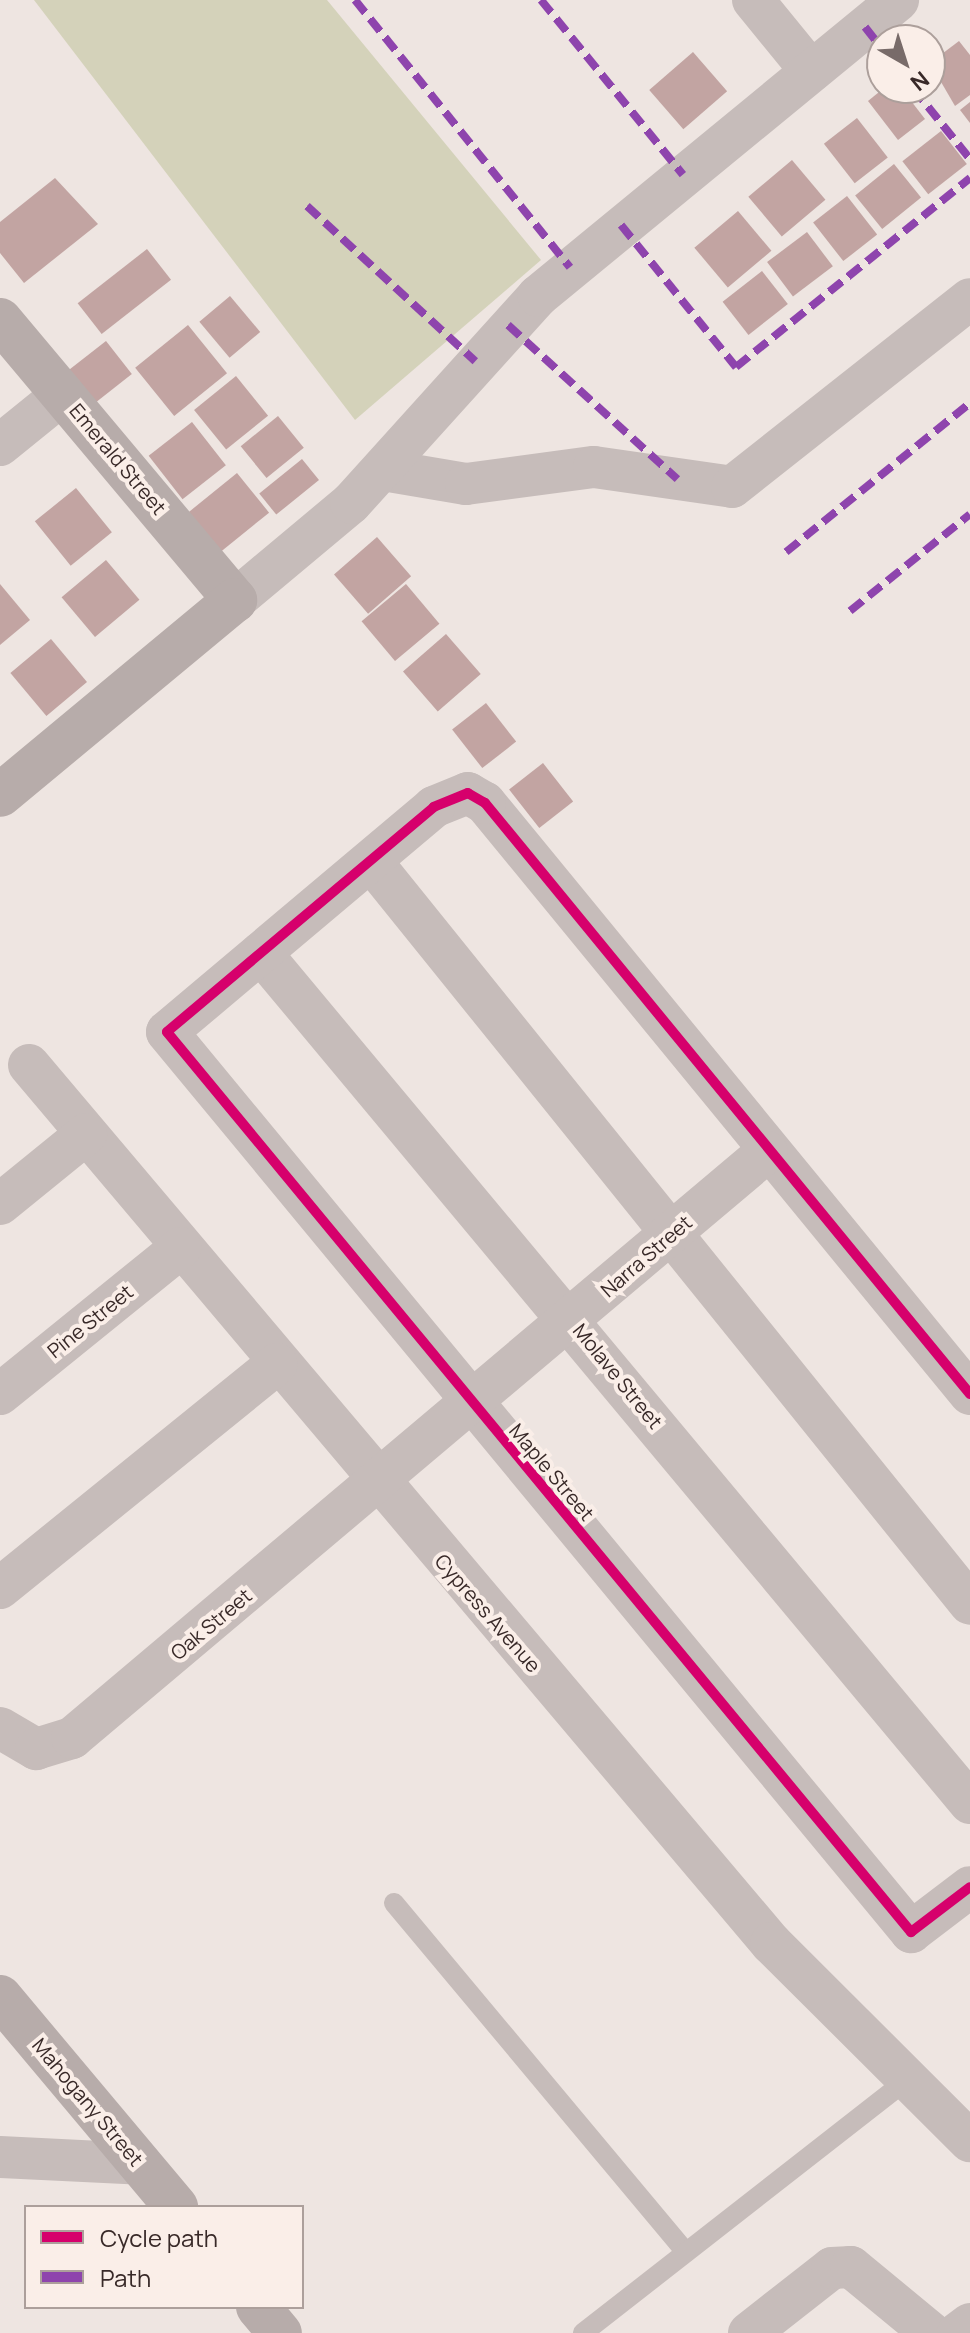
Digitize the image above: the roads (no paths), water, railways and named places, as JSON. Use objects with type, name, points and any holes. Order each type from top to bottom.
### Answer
[{"type":"street","points":[[753,0],[811,71]]},
{"type":"street","points":[[0,795],[235,600],[383,470],[538,296],[898,0]]},
{"type":"street","points":[[383,470],[454,484],[594,467],[732,487],[970,299]]},
{"type":"street","name":"Emerald Street","points":[[0,320],[235,600]]},
{"type":"street","points":[[0,445],[63,394]]},
{"type":"street","points":[[261,953],[452,796],[468,793],[485,803],[767,1152],[970,1394]]},
{"type":"street","points":[[371,861],[669,1237],[970,1604]]},
{"type":"street","name":"Maple Street","points":[[261,953],[167,1032],[911,1932],[970,1887]]},
{"type":"street","name":"Molave Street","points":[[261,953],[572,1319],[970,1803]]},
{"type":"street","name":"Cypress Avenue","points":[[29,1065],[378,1485],[771,1943],[970,2141]]},
{"type":"street","points":[[0,1204],[86,1134]]},
{"type":"street","name":"Narra Street","points":[[378,1485],[767,1152]]},
{"type":"street","name":"Pine Street","points":[[0,1394],[180,1248]]},
{"type":"street","points":[[0,1588],[277,1364]]},
{"type":"street","name":"Oak Street","points":[[0,1728],[36,1749],[72,1738],[378,1485]]},
{"type":"street","name":"Mahogany Street","points":[[0,1997],[174,2205]]},
{"type":"street","points":[[0,2157],[141,2164]]},
{"type":"street","points":[[749,2333],[832,2268],[851,2267],[931,2333]]},
{"type":"street","points":[[260,2309],[280,2333]]},
{"type":"street","points":[[958,2333],[970,2324]]},
{"type":"lane","points":[[394,1903],[686,2252]]},
{"type":"lane","points":[[583,2333],[908,2079]]}]
